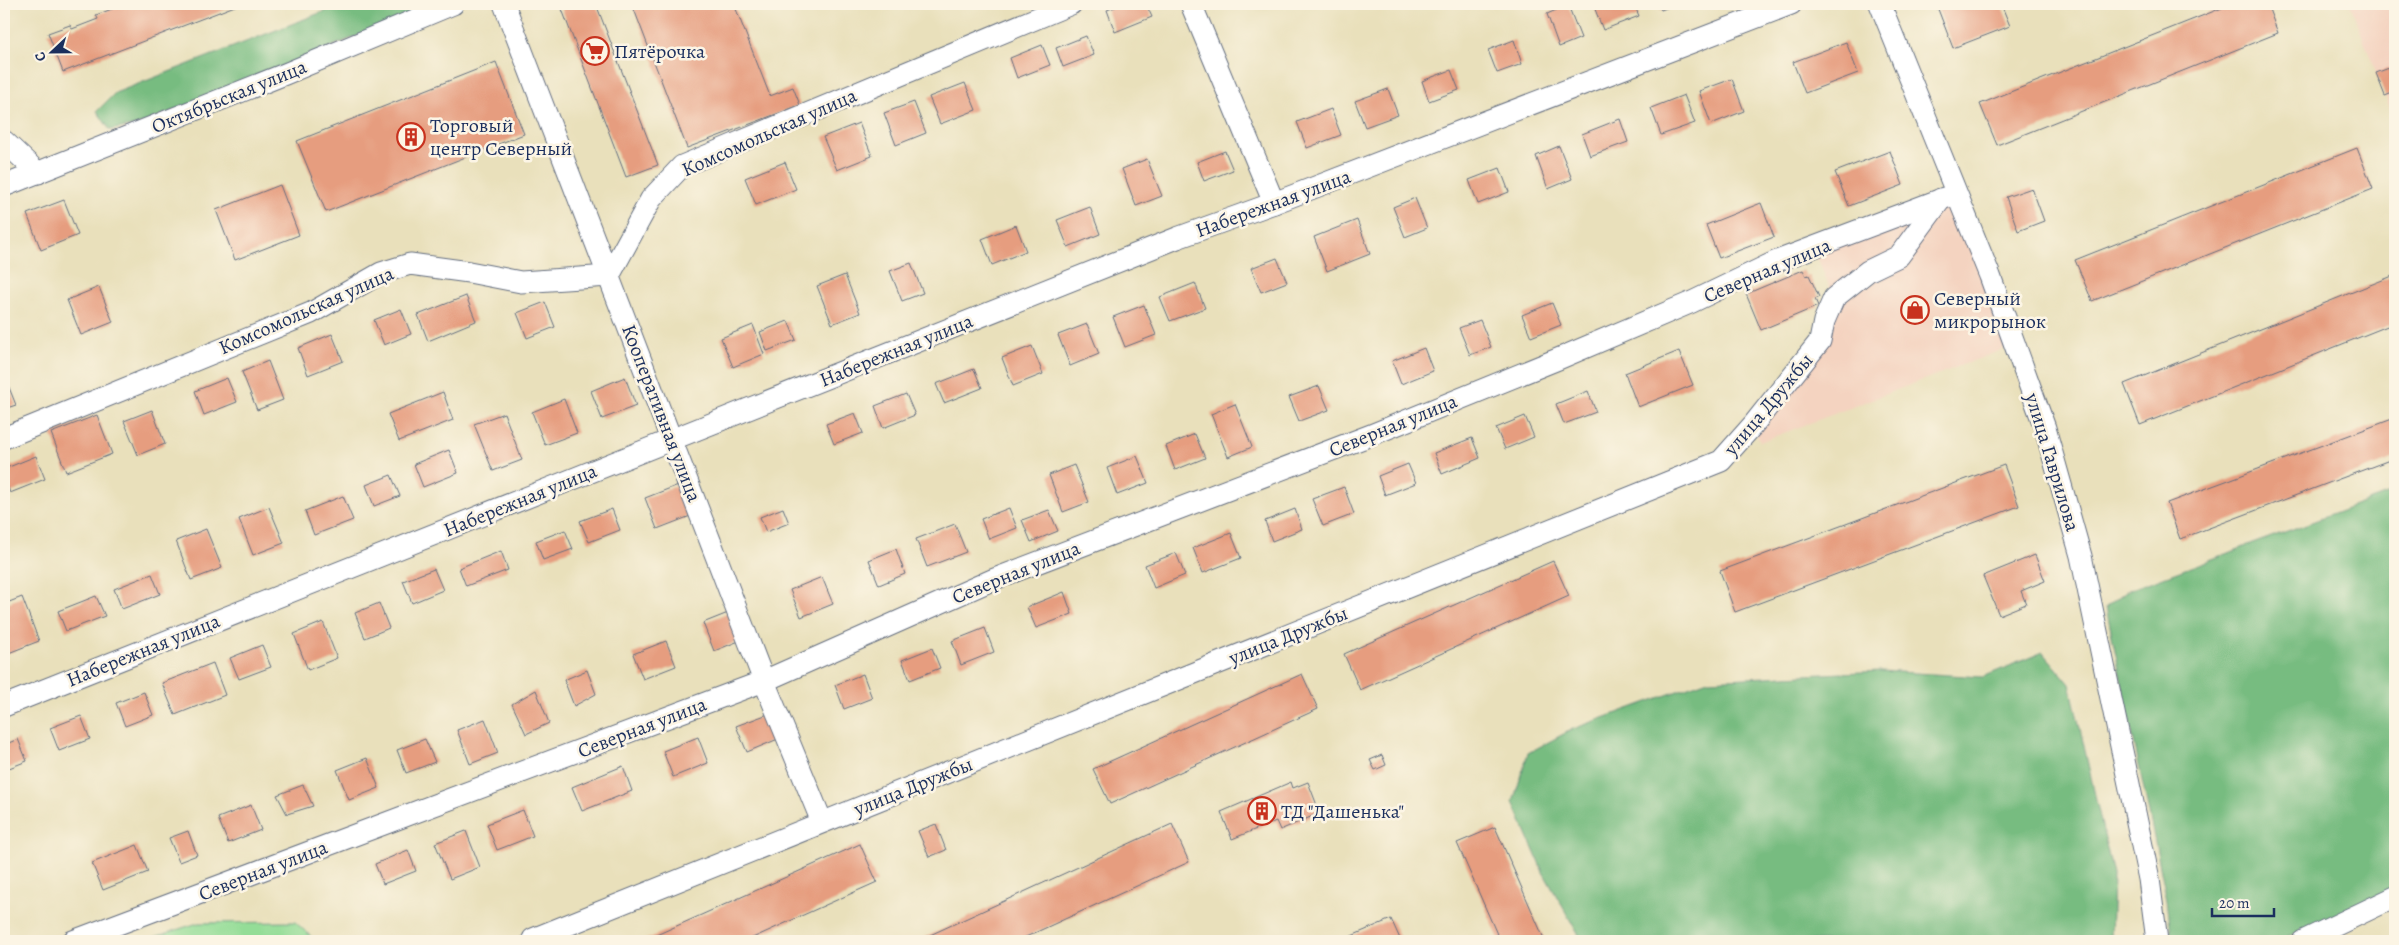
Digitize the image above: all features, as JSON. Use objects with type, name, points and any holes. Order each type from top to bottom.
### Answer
[{"type":"street","name":"Октябрьская улица","points":[[4,186],[453,4]]},
{"type":"street","name":"Кооперативная улица","points":[[504,4],[764,680],[822,822]]},
{"type":"street","name":"Комсомольская улица","points":[[4,438],[311,313],[381,273],[410,264],[521,282],[609,276],[651,199],[682,166],[1071,4]]},
{"type":"street","points":[[1191,4],[1274,203]]},
{"type":"street","name":"Набережная улица","points":[[4,706],[1177,238],[1274,203],[1791,4]]},
{"type":"street","name":"улица Гаврилова","points":[[1880,4],[1948,196],[1990,276],[2035,400],[2072,520],[2149,879],[2157,941]]},
{"type":"street","points":[[4,141],[38,173]]},
{"type":"street","name":"Северная улица","points":[[73,941],[764,680],[992,580],[1388,428],[1692,302],[1777,261],[1948,196]]},
{"type":"street","name":"улица Дружбы","points":[[534,941],[534,939],[822,822],[1721,461],[1753,425],[1820,340],[1824,321],[1834,298],[1868,271],[1899,256],[1948,196]]},
{"type":"street","points":[[2303,941],[2395,896]]},
{"type":"shaded area","points":[[2350,4],[2395,4],[2395,120],[2385,96]]},
{"type":"shaded area","name":"Северный микрорынок","points":[[1955,194],[2015,345],[1760,442],[1753,425],[1820,340],[1834,298],[1814,249]]},
{"type":"green space","points":[[343,4],[416,5],[409,15],[138,125],[110,130],[97,111],[115,93]]},
{"type":"green space","points":[[2395,491],[2395,893],[2276,941],[2172,941],[2167,900],[2106,607],[2126,591]]},
{"type":"green space","points":[[2043,652],[2070,684],[2113,875],[2111,941],[1582,941],[1543,872],[1513,802],[1528,753],[1573,729],[1708,680],[1881,671],[1983,677]]},
{"type":"green space","points":[[295,922],[316,941],[142,941],[198,923]]},
{"type":"building","points":[[125,4],[240,4],[63,72],[48,33],[70,25],[72,29],[98,19],[96,15]]},
{"type":"building","points":[[560,4],[596,4],[658,165],[626,177]]},
{"type":"building","points":[[632,4],[734,4],[770,96],[793,87],[800,105],[687,148]]},
{"type":"building","points":[[1123,4],[1146,4],[1152,17],[1115,32],[1107,10]]},
{"type":"building","points":[[1593,4],[1634,4],[1639,16],[1603,30]]},
{"type":"building","points":[[1658,4],[1677,4],[1661,10]]},
{"type":"building","points":[[1936,4],[2001,4],[2010,26],[1953,48]]},
{"type":"building","points":[[2232,4],[2267,4],[2278,33],[1997,145],[1980,104]]},
{"type":"building","points":[[1568,5],[1581,38],[1559,47],[1547,14]]},
{"type":"building","points":[[1086,36],[1094,55],[1063,67],[1056,48]]},
{"type":"building","points":[[1514,40],[1522,64],[1497,73],[1488,50]]},
{"type":"building","points":[[1846,42],[1858,73],[1805,93],[1793,62]]},
{"type":"building","points":[[1042,45],[1050,65],[1017,78],[1010,58]]},
{"type":"building","name":"Торговый центр Северный","points":[[496,62],[524,134],[326,212],[297,141]]},
{"type":"building","points":[[2389,68],[2395,83],[2395,92],[2385,96],[2376,73]]},
{"type":"building","points":[[1451,70],[1459,90],[1429,101],[1422,81]]},
{"type":"building","points":[[1732,79],[1744,111],[1711,124],[1699,91]]},
{"type":"building","points":[[965,83],[976,110],[940,124],[929,97]]},
{"type":"building","points":[[1388,89],[1398,115],[1365,127],[1355,101]]},
{"type":"building","points":[[1684,95],[1695,123],[1661,135],[1651,108]]},
{"type":"building","points":[[914,102],[926,133],[896,145],[884,113]]},
{"type":"building","points":[[1331,109],[1341,135],[1307,148],[1297,122]]},
{"type":"building","points":[[1620,119],[1628,142],[1590,156],[1582,134]]},
{"type":"building","points":[[859,123],[872,156],[837,170],[823,137]]},
{"type":"building","points":[[1559,146],[1572,179],[1548,189],[1536,156]]},
{"type":"building","points":[[2357,148],[2373,189],[2092,301],[2075,260]]},
{"type":"building","points":[[1225,151],[1233,170],[1204,181],[1197,162]]},
{"type":"building","points":[[1890,151],[1903,185],[1849,206],[1835,172]]},
{"type":"building","points":[[1147,159],[1162,196],[1136,206],[1122,169]]},
{"type":"building","points":[[785,162],[796,189],[756,205],[745,178]]},
{"type":"building","points":[[1500,168],[1509,192],[1478,204],[1469,180]]},
{"type":"building","points":[[280,185],[299,235],[235,260],[216,210]]},
{"type":"building","points":[[2032,188],[2044,221],[2018,231],[2006,197]]},
{"type":"building","points":[[1415,198],[1427,228],[1405,237],[1393,207]]},
{"type":"building","points":[[64,200],[78,235],[41,250],[27,214]]},
{"type":"building","points":[[1761,203],[1774,237],[1719,258],[1706,225]]},
{"type":"building","points":[[1090,207],[1100,234],[1068,247],[1057,220]]},
{"type":"building","points":[[1357,220],[1370,254],[1327,271],[1314,237]]},
{"type":"building","points":[[1016,225],[1026,251],[992,265],[982,239]]},
{"type":"building","points":[[1277,258],[1287,282],[1261,292],[1251,268]]},
{"type":"building","points":[[911,263],[923,293],[902,301],[890,271]]},
{"type":"building","points":[[1803,270],[1806,276],[1809,275],[1819,297],[1815,299],[1818,306],[1761,330],[1746,294]]},
{"type":"building","points":[[845,275],[860,313],[832,324],[817,286]]},
{"type":"building","points":[[2395,275],[2395,323],[2140,425],[2124,384]]},
{"type":"building","points":[[1195,283],[1205,308],[1170,321],[1160,297]]},
{"type":"building","points":[[99,287],[113,322],[81,335],[67,300]]},
{"type":"building","points":[[466,296],[476,321],[428,341],[418,315]]},
{"type":"building","points":[[545,302],[555,327],[527,338],[517,313]]},
{"type":"building","points":[[1552,303],[1561,325],[1531,337],[1522,315]]},
{"type":"building","points":[[1144,305],[1156,335],[1125,347],[1113,317]]},
{"type":"building","points":[[401,309],[411,334],[384,345],[374,320]]},
{"type":"building","points":[[1480,320],[1491,347],[1470,355],[1459,328]]},
{"type":"building","points":[[788,321],[796,340],[767,351],[760,332]]},
{"type":"building","points":[[1087,324],[1099,354],[1070,366],[1058,335]]},
{"type":"building","points":[[753,325],[764,354],[733,367],[721,338]]},
{"type":"building","points":[[332,334],[343,361],[308,375],[298,348]]},
{"type":"building","points":[[1032,346],[1043,374],[1013,386],[1002,358]]},
{"type":"building","points":[[1424,348],[1433,371],[1401,384],[1392,361]]},
{"type":"building","points":[[1679,351],[1693,385],[1638,407],[1625,373]]},
{"type":"building","points":[[268,361],[283,400],[257,410],[242,372]]},
{"type":"building","points":[[974,369],[982,388],[944,403],[936,384]]},
{"type":"building","points":[[4,375],[16,405],[4,409]]},
{"type":"building","points":[[625,377],[636,406],[602,419],[591,391]]},
{"type":"building","points":[[227,378],[237,402],[204,415],[195,391]]},
{"type":"building","points":[[1319,386],[1329,410],[1299,421],[1289,397]]},
{"type":"building","points":[[1588,391],[1596,412],[1564,424],[1556,404]]},
{"type":"building","points":[[443,392],[453,420],[399,441],[388,414]]},
{"type":"building","points":[[906,394],[915,415],[883,428],[875,406]]},
{"type":"building","points":[[564,399],[577,433],[545,445],[532,412]]},
{"type":"building","points":[[1235,404],[1252,447],[1228,457],[1211,414]]},
{"type":"building","points":[[152,410],[165,444],[138,455],[124,421]]},
{"type":"building","points":[[504,413],[522,460],[493,471],[474,424]]},
{"type":"building","points":[[855,413],[863,433],[834,444],[826,424]]},
{"type":"building","points":[[97,415],[112,454],[66,472],[51,433]]},
{"type":"building","points":[[1525,416],[1534,437],[1505,449],[1496,428]]},
{"type":"building","points":[[2395,418],[2395,458],[2180,539],[2167,503]]},
{"type":"building","points":[[1195,434],[1205,458],[1175,470],[1166,446]]},
{"type":"building","points":[[1472,438],[1480,458],[1442,474],[1434,453]]},
{"type":"building","points":[[449,450],[458,473],[423,487],[414,464]]},
{"type":"building","points":[[36,456],[45,479],[10,493],[4,477],[4,469]]},
{"type":"building","points":[[1137,456],[1148,483],[1117,495],[1107,468]]},
{"type":"building","points":[[1408,464],[1416,483],[1385,495],[1378,476]]},
{"type":"building","points":[[1074,465],[1089,502],[1063,512],[1049,475]]},
{"type":"building","points":[[2004,465],[2019,506],[1735,612],[1720,571]]},
{"type":"building","points":[[391,475],[400,496],[374,506],[366,485]]},
{"type":"building","points":[[681,484],[693,515],[657,529],[645,498]]},
{"type":"building","points":[[1344,487],[1354,514],[1323,526],[1312,499]]},
{"type":"building","points":[[343,496],[353,520],[314,535],[305,511]]},
{"type":"building","points":[[269,507],[284,543],[253,555],[239,519]]},
{"type":"building","points":[[783,508],[789,523],[766,532],[760,517]]},
{"type":"building","points":[[1009,508],[1017,528],[989,539],[981,519]]},
{"type":"building","points":[[612,509],[620,530],[589,542],[580,521]]},
{"type":"building","points":[[1295,509],[1302,529],[1272,541],[1265,521]]},
{"type":"building","points":[[1049,510],[1058,531],[1031,542],[1022,520]]},
{"type":"building","points":[[955,524],[966,552],[927,567],[916,539]]},
{"type":"building","points":[[206,529],[222,568],[191,580],[176,541]]},
{"type":"building","points":[[565,530],[573,549],[543,560],[536,541]]},
{"type":"building","points":[[1231,533],[1241,558],[1203,573],[1193,548]]},
{"type":"building","points":[[896,549],[905,574],[879,585],[869,560]]},
{"type":"building","points":[[501,551],[508,570],[466,586],[459,568]]},
{"type":"building","points":[[1176,553],[1185,575],[1154,588],[1145,565]]},
{"type":"building","points":[[2035,555],[2045,581],[2021,591],[2026,604],[1999,615],[1983,576]]},
{"type":"building","points":[[1553,561],[1569,596],[1360,690],[1344,654]]},
{"type":"building","points":[[434,569],[443,590],[412,603],[403,581]]},
{"type":"building","points":[[152,574],[160,594],[122,609],[114,589]]},
{"type":"building","points":[[822,577],[833,604],[801,617],[790,590]]},
{"type":"building","points":[[1064,592],[1072,614],[1036,628],[1027,607]]},
{"type":"building","points":[[96,596],[105,616],[66,631],[58,611]]},
{"type":"building","points":[[22,597],[39,641],[6,654],[4,649],[4,604]]},
{"type":"building","points":[[379,603],[389,628],[365,638],[355,613]]},
{"type":"building","points":[[728,613],[739,641],[714,651],[703,623]]},
{"type":"building","points":[[323,622],[337,658],[308,670],[294,634]]},
{"type":"building","points":[[985,628],[994,652],[961,665],[952,641]]},
{"type":"building","points":[[666,641],[676,666],[643,679],[633,654]]},
{"type":"building","points":[[262,645],[271,667],[239,679],[230,658]]},
{"type":"building","points":[[932,648],[940,668],[910,680],[902,660]]},
{"type":"building","points":[[213,663],[225,695],[175,715],[162,683]]},
{"type":"building","points":[[587,670],[596,694],[574,706],[564,680]]},
{"type":"building","points":[[863,674],[872,698],[844,709],[835,685]]},
{"type":"building","points":[[1302,674],[1318,709],[1110,804],[1093,769]]},
{"type":"building","points":[[536,690],[549,723],[526,734],[512,704]]},
{"type":"building","points":[[144,692],[153,715],[125,726],[116,703]]},
{"type":"building","points":[[768,714],[778,739],[747,752],[736,726]]},
{"type":"building","points":[[81,716],[90,739],[59,751],[50,728]]},
{"type":"building","points":[[485,719],[498,753],[470,764],[457,730]]},
{"type":"building","points":[[698,737],[708,763],[673,777],[663,751]]},
{"type":"building","points":[[18,739],[27,761],[4,770],[4,745]]},
{"type":"building","points":[[425,739],[435,762],[406,773],[397,750]]},
{"type":"building","points":[[1382,755],[1386,765],[1375,770],[1370,760]]},
{"type":"building","points":[[367,758],[379,788],[349,800],[337,770]]},
{"type":"building","points":[[623,766],[632,791],[582,811],[572,787]]},
{"type":"building","name":"ТД \"Дашенька\"","points":[[1291,782],[1293,788],[1308,782],[1320,813],[1280,830],[1276,821],[1232,839],[1221,812]]},
{"type":"building","points":[[303,785],[313,806],[287,814],[277,795]]},
{"type":"building","points":[[251,805],[261,830],[228,843],[218,818]]},
{"type":"building","points":[[523,810],[533,836],[497,850],[487,824]]},
{"type":"building","points":[[936,824],[946,850],[929,857],[918,831]]},
{"type":"building","points":[[1172,824],[1189,862],[1017,941],[917,941]]},
{"type":"building","points":[[1495,827],[1545,941],[1500,941],[1457,843]]},
{"type":"building","points":[[188,831],[197,855],[179,862],[169,838]]},
{"type":"building","points":[[466,831],[480,867],[450,879],[435,843]]},
{"type":"building","points":[[860,844],[877,882],[746,941],[643,941]]},
{"type":"building","points":[[137,845],[148,872],[103,890],[92,863]]},
{"type":"building","points":[[408,850],[416,871],[383,884],[375,864]]},
{"type":"building","points":[[1391,919],[1401,941],[1340,941]]},
{"type":"place","name":"Пятёрочка","points":[[595,51]]},
{"type":"place","name":"Торговый центр Северный","points":[[411,137]]},
{"type":"place","name":"Северный микрорынок","points":[[1915,310]]},
{"type":"place","name":"ТД \"Дашенька\"","points":[[1262,811]]}]
